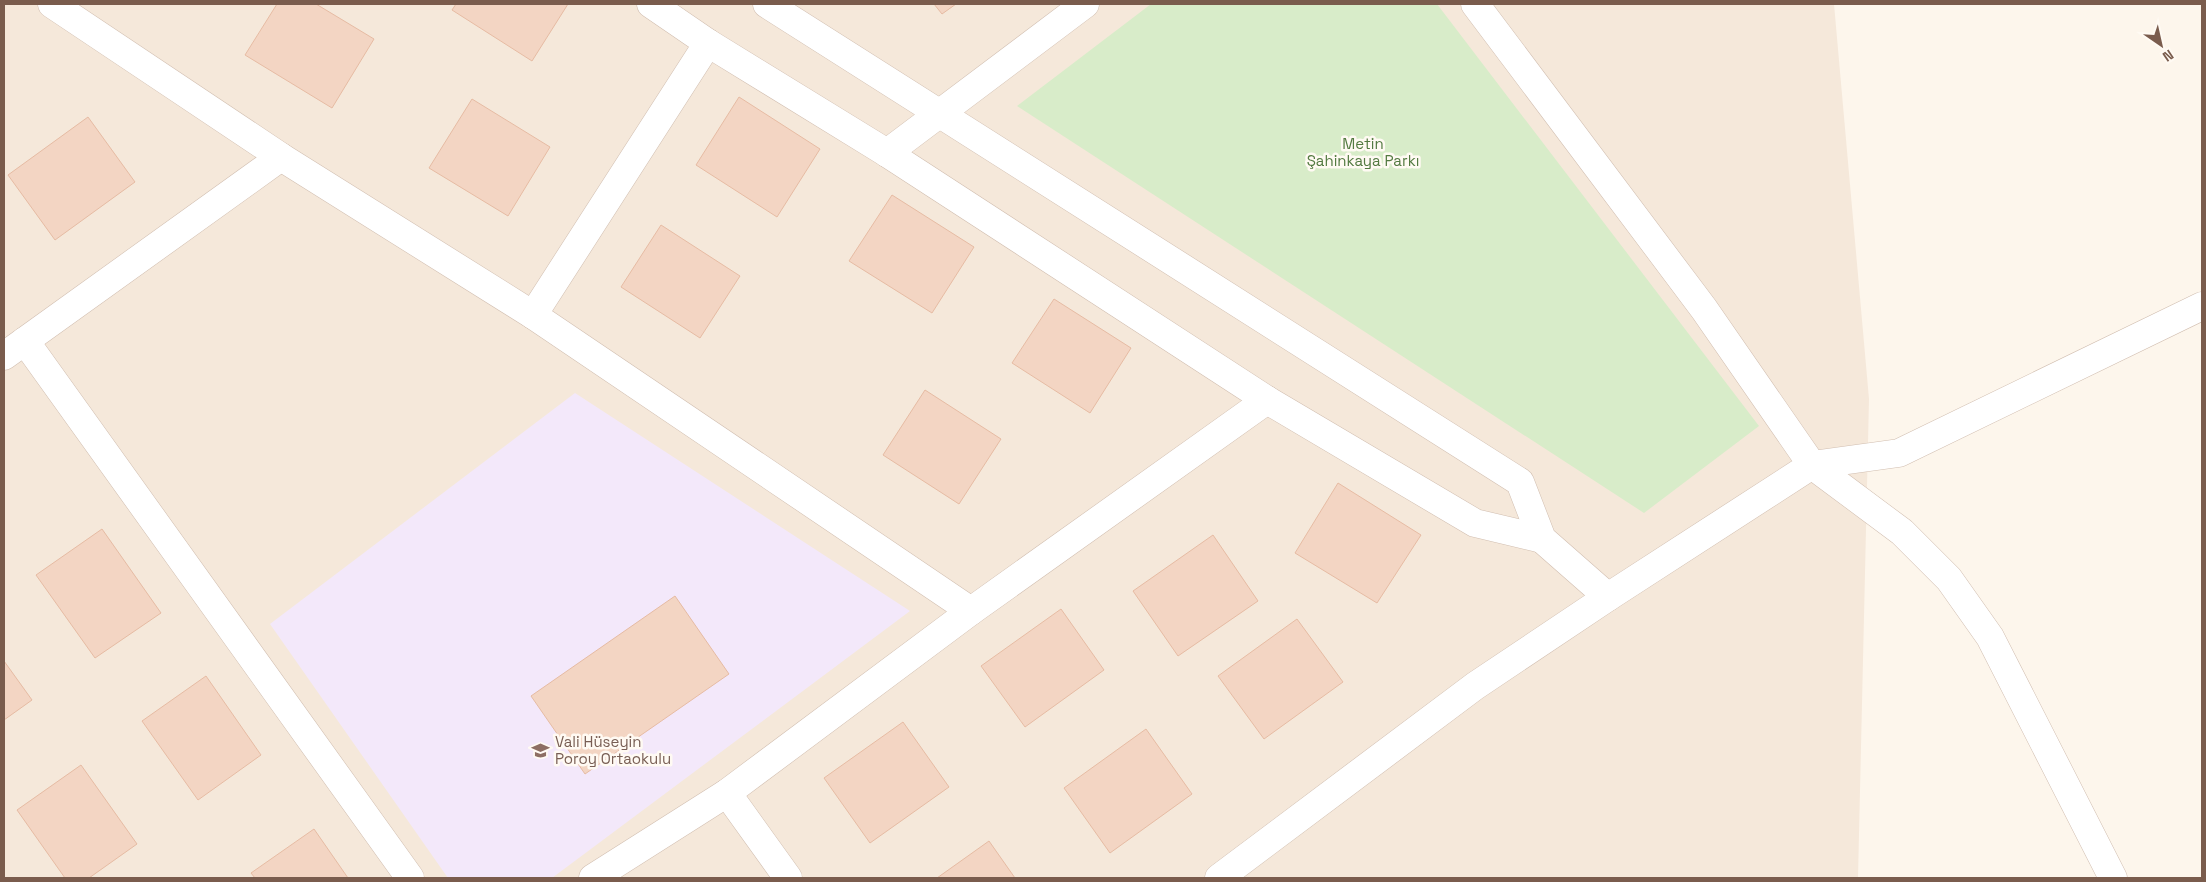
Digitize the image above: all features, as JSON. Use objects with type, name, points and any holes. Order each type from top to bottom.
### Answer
[{"type":"street","points":[[52,4],[281,157],[533,315],[971,611]]},
{"type":"street","points":[[651,4],[708,44],[887,153],[1267,400],[1474,523],[1542,539]]},
{"type":"street","points":[[767,4],[1520,482],[1542,539],[1608,597]]},
{"type":"street","points":[[887,153],[1085,4]]},
{"type":"street","points":[[1475,4],[1704,309],[1812,465],[1902,532],[1949,579],[1990,637],[2113,878]]},
{"type":"street","points":[[533,315],[708,44]]},
{"type":"street","points":[[281,157],[14,349],[410,878]]},
{"type":"street","points":[[1218,878],[1475,686],[1812,465],[1898,453],[2202,306]]},
{"type":"street","points":[[593,878],[727,793],[971,611],[1267,400]]},
{"type":"street","points":[[727,793],[788,878]]},
{"type":"shaded area","points":[[4,4],[1834,4],[1869,399],[1858,878],[4,878]]},
{"type":"shaded area","name":"Vali Hüseyin Poroy Ortaokulu","points":[[575,393],[910,611],[552,878],[448,878],[270,624]]},
{"type":"green space","name":"Metin Şahinkaya Parkı","points":[[1151,4],[1437,4],[1759,426],[1644,513],[1017,106]]},
{"type":"building","points":[[277,4],[316,4],[374,39],[332,108],[245,55]]},
{"type":"building","points":[[456,4],[568,4],[532,61],[452,10]]},
{"type":"building","points":[[934,4],[956,4],[942,14]]},
{"type":"building","points":[[739,97],[820,149],[777,217],[696,165]]},
{"type":"building","points":[[472,99],[550,147],[508,216],[429,168]]},
{"type":"building","points":[[88,117],[135,182],[55,240],[8,175]]},
{"type":"building","points":[[892,195],[974,247],[932,313],[849,261]]},
{"type":"building","points":[[661,225],[740,276],[700,338],[621,287]]},
{"type":"building","points":[[1054,299],[1131,348],[1090,413],[1012,363]]},
{"type":"building","points":[[925,390],[1001,439],[959,504],[883,455]]},
{"type":"building","points":[[1338,483],[1421,535],[1377,603],[1295,553]]},
{"type":"building","points":[[102,529],[161,613],[95,658],[36,575]]},
{"type":"building","points":[[1213,535],[1258,601],[1178,656],[1133,591]]},
{"type":"building","points":[[675,596],[729,674],[585,774],[531,696]]},
{"type":"building","points":[[1061,609],[1104,670],[1025,727],[981,666]]},
{"type":"building","points":[[1297,619],[1343,682],[1264,739],[1218,676]]},
{"type":"building","points":[[4,661],[32,700],[4,720]]},
{"type":"building","points":[[206,676],[261,755],[198,800],[142,721]]},
{"type":"building","points":[[903,722],[949,787],[870,843],[824,778]]},
{"type":"building","points":[[1146,729],[1192,794],[1110,853],[1064,788]]},
{"type":"building","points":[[81,765],[137,844],[89,878],[65,878],[17,810]]},
{"type":"building","points":[[314,829],[348,878],[255,878],[251,873]]},
{"type":"building","points":[[989,841],[1015,878],[937,878]]},
{"type":"place","name":"Vali Hüseyin Poroy Ortaokulu","points":[[541,751]]}]
